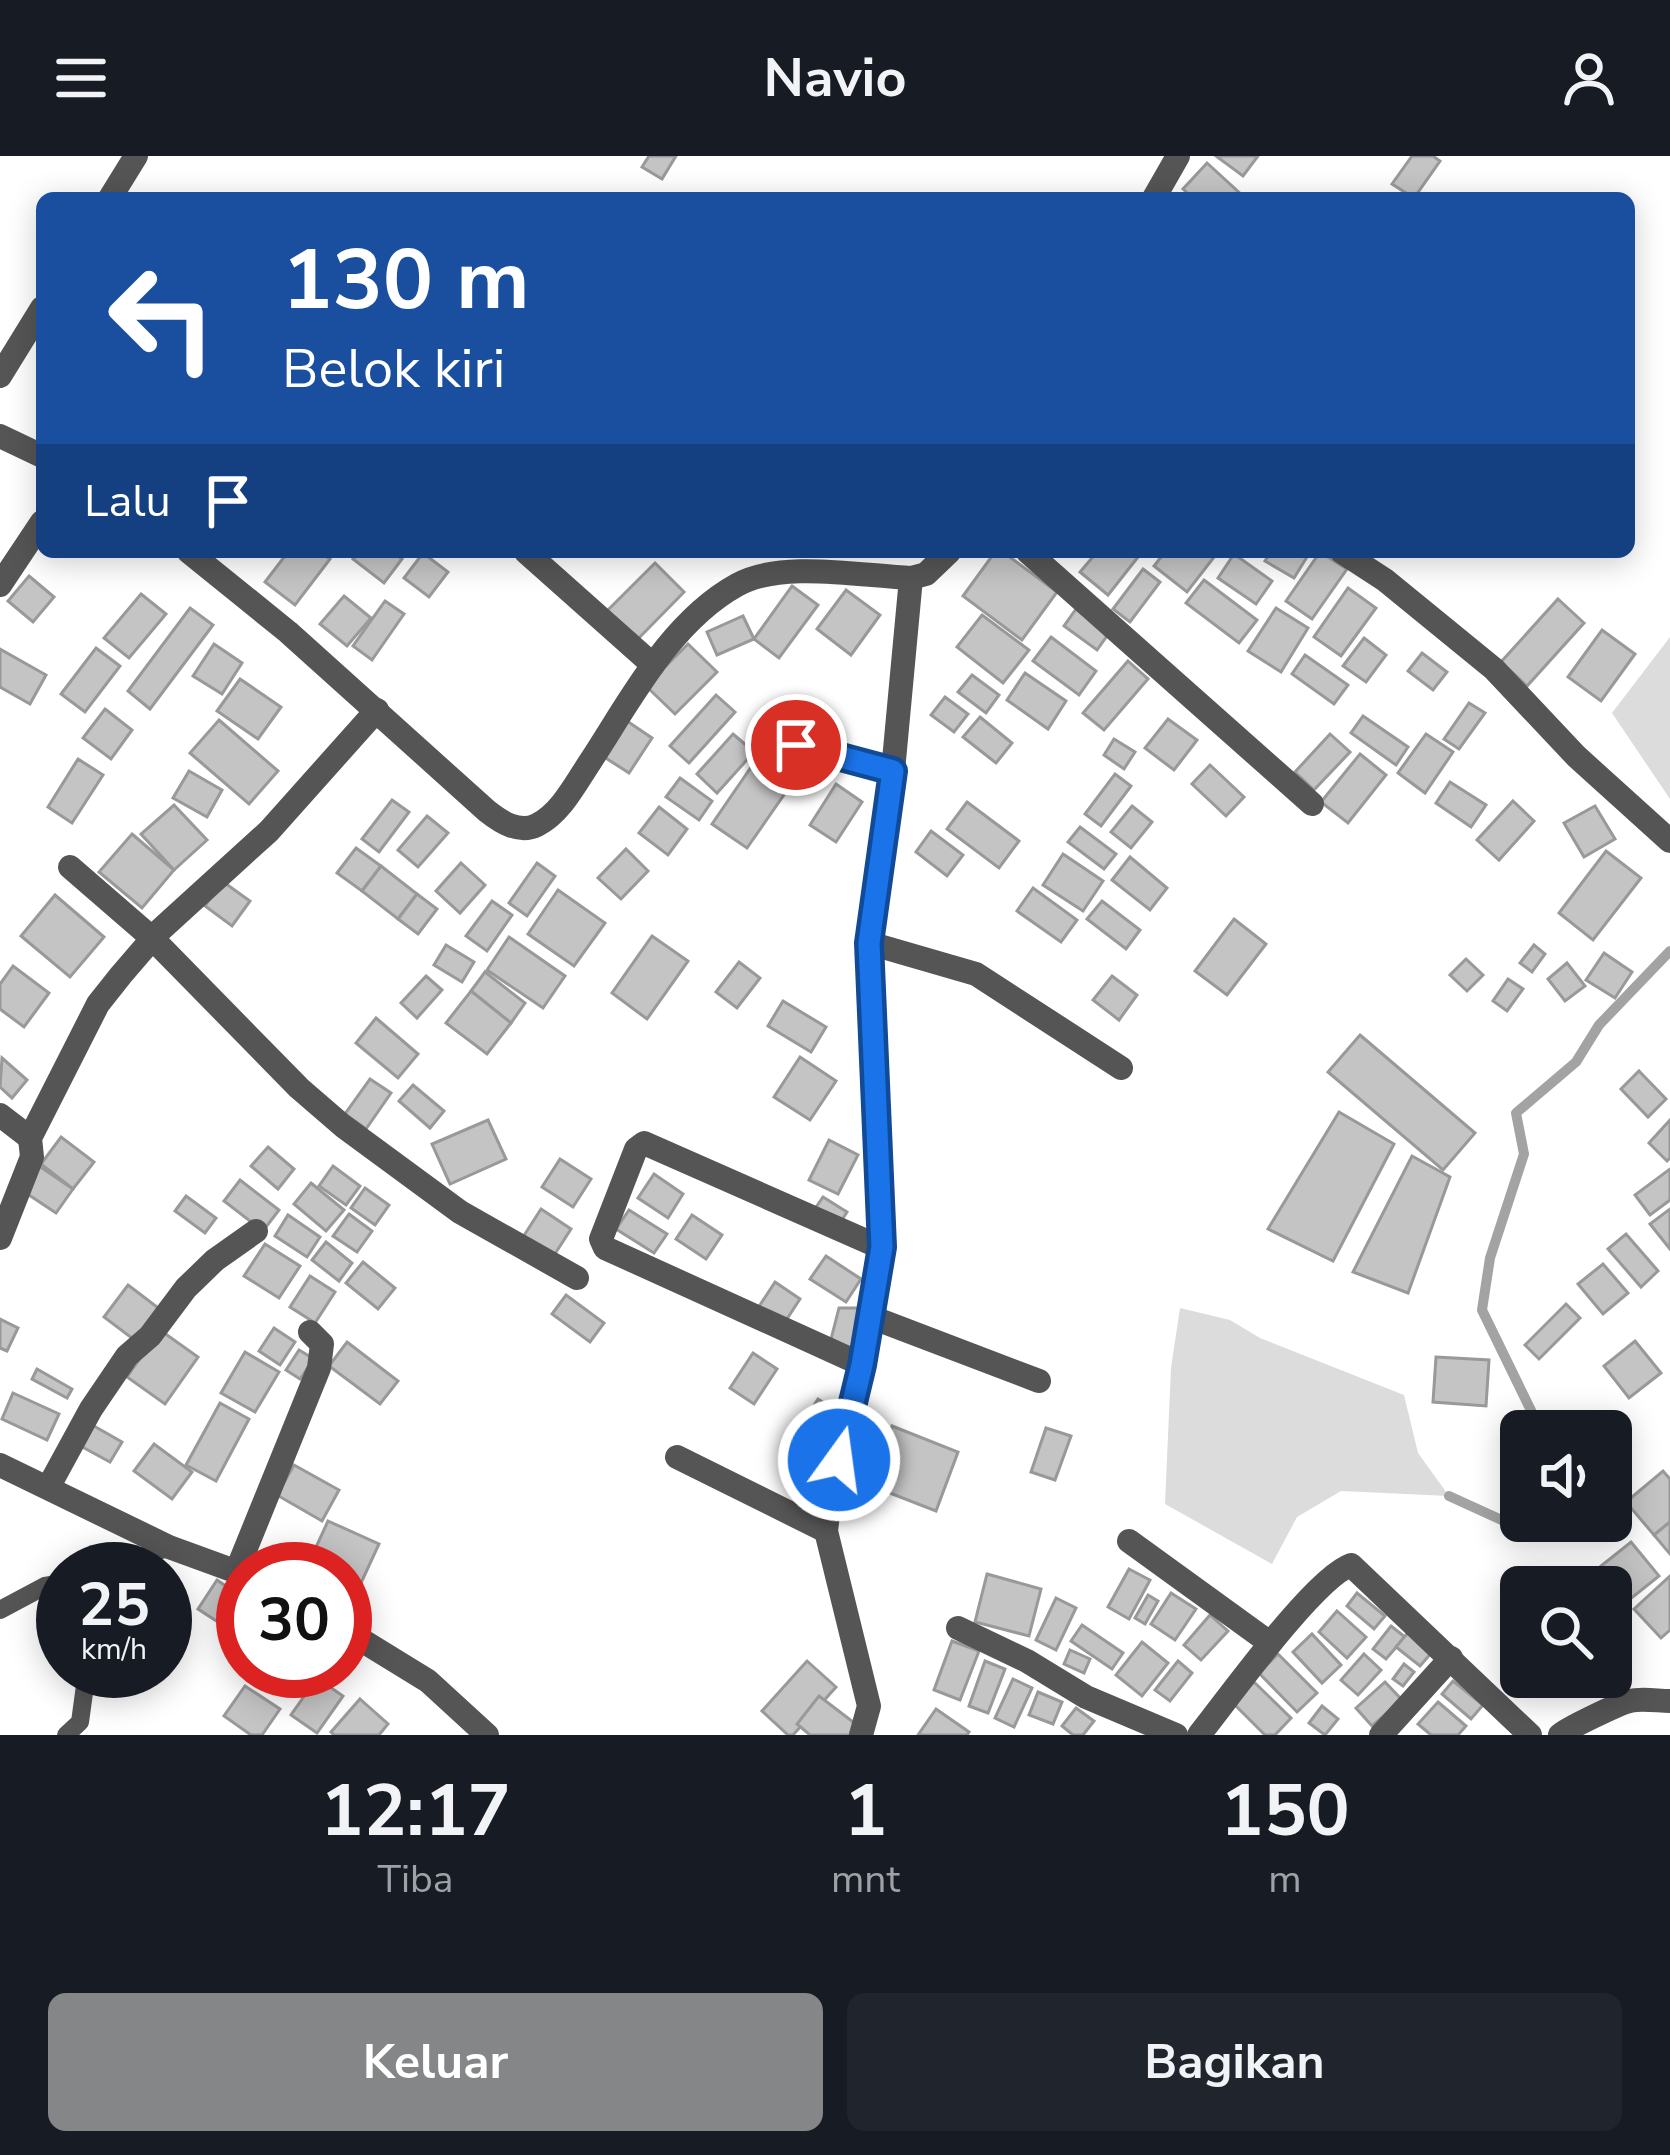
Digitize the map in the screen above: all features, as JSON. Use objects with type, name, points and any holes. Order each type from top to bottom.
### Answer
[{"type":"street","points":[[114,192],[136,156]]},
{"type":"street","points":[[1157,192],[1178,156]]},
{"type":"street","points":[[0,376],[36,318]]},
{"type":"street","points":[[0,436],[36,453]]},
{"type":"street","points":[[0,585],[36,531]]},
{"type":"street","points":[[195,558],[377,710],[487,811],[513,827],[526,829],[537,826],[560,806],[653,665],[722,594],[740,582],[770,572],[910,578],[926,574],[943,558]]},
{"type":"street","points":[[533,558],[653,665]]},
{"type":"street","points":[[1035,558],[1312,804]]},
{"type":"street","points":[[1351,558],[1494,669],[1576,756],[1670,841]]},
{"type":"street","points":[[861,1735],[869,1706],[826,1531],[882,1247],[869,943],[893,771],[910,578]]},
{"type":"street","points":[[0,1238],[32,1157],[30,1138],[98,1004],[152,938],[269,831],[377,710]]},
{"type":"street","points":[[796,745],[893,771]]},
{"type":"street","points":[[70,867],[152,938],[299,1088],[362,1140],[460,1212],[577,1278]]},
{"type":"street","points":[[869,943],[976,974],[1121,1068]]},
{"type":"street","points":[[0,1115],[30,1138]]},
{"type":"street","points":[[862,1365],[605,1248],[601,1239],[636,1149],[644,1143],[882,1247]]},
{"type":"street","points":[[49,1486],[91,1409],[127,1357],[150,1336],[186,1288],[256,1231]]},
{"type":"street","points":[[871,1317],[1039,1381]]},
{"type":"street","points":[[252,1542],[319,1368],[322,1344],[310,1332]]},
{"type":"street","points":[[677,1457],[826,1531]]},
{"type":"street","points":[[0,1465],[159,1542]]},
{"type":"street","points":[[1129,1541],[1270,1643]]},
{"type":"street","points":[[1199,1735],[1270,1643],[1333,1576],[1352,1565],[1530,1735]]},
{"type":"street","points":[[958,1628],[1027,1661],[1086,1697],[1177,1735]]},
{"type":"street","points":[[372,1647],[428,1682],[487,1735]]},
{"type":"street","points":[[1381,1735],[1451,1658]]},
{"type":"street","points":[[1560,1735],[1571,1724],[1588,1722],[1630,1700],[1670,1702]]},
{"type":"lane","points":[[0,1610],[36,1591]]},
{"type":"lane","points":[[66,1735],[80,1722],[83,1698]]},
{"type":"shaded area","points":[[1670,637],[1670,799],[1612,713]]},
{"type":"shaded area","points":[[1180,1308],[1230,1320],[1260,1338],[1404,1395],[1418,1453],[1449,1496],[1341,1491],[1297,1517],[1272,1564],[1165,1504],[1171,1368]]},
{"type":"building","points":[[649,156],[676,156],[662,179],[642,167]]},
{"type":"building","points":[[1216,156],[1258,156],[1243,176]]},
{"type":"building","points":[[1412,156],[1433,156],[1440,161],[1418,192],[1405,192],[1392,184]]},
{"type":"building","points":[[1207,163],[1239,192],[1186,192],[1183,189]]},
{"type":"building","points":[[283,558],[330,559],[295,605],[265,582]]},
{"type":"building","points":[[401,558],[402,559],[384,583],[353,559]]},
{"type":"building","points":[[419,558],[430,558],[448,572],[429,597],[404,578]]},
{"type":"building","points":[[991,558],[1011,558],[1057,592],[1022,640],[963,596]]},
{"type":"building","points":[[1092,558],[1137,558],[1108,595],[1080,572]]},
{"type":"building","points":[[1160,558],[1213,558],[1187,592],[1154,566]]},
{"type":"building","points":[[1231,558],[1240,558],[1272,581],[1256,604],[1218,578]]},
{"type":"building","points":[[1267,558],[1306,558],[1294,578],[1265,561]]},
{"type":"building","points":[[1316,558],[1330,558],[1347,569],[1312,619],[1286,601]]},
{"type":"building","points":[[655,563],[684,592],[636,641],[606,612]]},
{"type":"building","points":[[1143,569],[1160,582],[1130,622],[1113,609]]},
{"type":"building","points":[[29,576],[54,597],[33,622],[8,601]]},
{"type":"building","points":[[1204,580],[1257,620],[1239,643],[1186,603]]},
{"type":"building","points":[[792,586],[818,605],[779,658],[754,639]]},
{"type":"building","points":[[1348,588],[1376,608],[1341,656],[1314,637]]},
{"type":"building","points":[[846,590],[880,615],[851,655],[817,629]]},
{"type":"building","points":[[141,594],[166,614],[129,658],[104,638]]},
{"type":"building","points":[[344,596],[371,618],[347,646],[320,624]]},
{"type":"building","points":[[1558,599],[1584,623],[1527,686],[1501,662]]},
{"type":"building","points":[[385,601],[404,614],[372,660],[353,646]]},
{"type":"building","points":[[190,608],[213,625],[150,709],[128,691]]},
{"type":"building","points":[[1276,608],[1308,628],[1281,672],[1248,651]]},
{"type":"building","points":[[1076,609],[1109,633],[1097,650],[1064,626]]},
{"type":"building","points":[[982,615],[1029,650],[1003,683],[957,647]]},
{"type":"building","points":[[743,616],[754,639],[717,655],[707,632]]},
{"type":"building","points":[[1602,630],[1635,654],[1601,701],[1568,677]]},
{"type":"building","points":[[1051,637],[1096,671],[1079,695],[1033,661]]},
{"type":"building","points":[[1364,638],[1386,655],[1366,682],[1343,666]]},
{"type":"building","points":[[214,644],[242,663],[222,694],[193,676]]},
{"type":"building","points":[[688,644],[717,672],[675,714],[646,686]]},
{"type":"building","points":[[96,648],[120,666],[85,712],[61,694]]},
{"type":"building","points":[[0,649],[46,675],[30,704],[0,687]]},
{"type":"building","points":[[1422,653],[1447,672],[1433,690],[1408,671]]},
{"type":"building","points":[[1305,655],[1348,685],[1334,704],[1292,674]]},
{"type":"building","points":[[1128,661],[1148,679],[1104,730],[1083,713]]},
{"type":"building","points":[[1025,673],[1066,701],[1048,729],[1007,700]]},
{"type":"building","points":[[972,675],[999,695],[986,713],[958,692]]},
{"type":"building","points":[[240,679],[281,707],[258,739],[217,711]]},
{"type":"building","points":[[716,695],[735,712],[689,763],[670,746]]},
{"type":"building","points":[[945,697],[968,714],[954,732],[931,715]]},
{"type":"building","points":[[1469,703],[1485,713],[1459,749],[1444,739]]},
{"type":"building","points":[[105,709],[132,730],[111,759],[83,738]]},
{"type":"building","points":[[1363,716],[1408,747],[1396,765],[1351,733]]},
{"type":"building","points":[[980,717],[1012,743],[996,763],[963,737]]},
{"type":"building","points":[[624,719],[652,738],[629,773],[601,755]]},
{"type":"building","points":[[1168,719],[1197,740],[1174,770],[1145,748]]},
{"type":"building","points":[[219,720],[278,771],[249,804],[190,753]]},
{"type":"building","points":[[733,734],[754,752],[717,793],[697,774]]},
{"type":"building","points":[[1330,734],[1350,752],[1314,790],[1295,772]]},
{"type":"building","points":[[1426,734],[1453,752],[1425,793],[1398,773]]},
{"type":"building","points":[[1114,739],[1135,752],[1124,769],[1104,755]]},
{"type":"building","points":[[769,741],[804,766],[747,848],[712,824]]},
{"type":"building","points":[[1360,754],[1386,775],[1348,823],[1321,802]]},
{"type":"building","points":[[78,759],[103,775],[72,823],[48,807]]},
{"type":"building","points":[[1210,765],[1244,797],[1226,816],[1192,784]]},
{"type":"building","points":[[189,771],[222,790],[207,817],[173,798]]},
{"type":"building","points":[[1115,774],[1131,786],[1101,826],[1085,814]]},
{"type":"building","points":[[680,778],[712,801],[699,820],[666,797]]},
{"type":"building","points":[[1450,782],[1486,805],[1471,827],[1436,803]]},
{"type":"building","points":[[836,784],[862,802],[836,842],[810,825]]},
{"type":"building","points":[[392,800],[409,812],[379,852],[362,839]]},
{"type":"building","points":[[1513,801],[1534,821],[1499,860],[1477,840]]},
{"type":"building","points":[[967,802],[1019,841],[999,868],[947,829]]},
{"type":"building","points":[[174,805],[207,840],[174,870],[141,834]]},
{"type":"building","points":[[1132,806],[1152,822],[1131,848],[1111,832]]},
{"type":"building","points":[[1595,806],[1615,839],[1584,857],[1564,823]]},
{"type":"building","points":[[659,807],[687,829],[668,855],[639,833]]},
{"type":"building","points":[[427,816],[448,833],[418,867],[398,850]]},
{"type":"building","points":[[1080,827],[1116,854],[1104,869],[1068,842]]},
{"type":"building","points":[[931,831],[963,855],[947,876],[916,852]]},
{"type":"building","points":[[132,834],[174,870],[142,908],[99,872]]},
{"type":"building","points":[[356,848],[381,866],[362,891],[337,873]]},
{"type":"building","points":[[626,849],[648,871],[621,899],[598,878]]},
{"type":"building","points":[[1606,851],[1641,878],[1593,940],[1559,913]]},
{"type":"building","points":[[1063,854],[1103,881],[1083,911],[1043,885]]},
{"type":"building","points":[[1130,857],[1167,888],[1150,910],[1112,880]]},
{"type":"building","points":[[461,863],[485,885],[460,913],[436,891]]},
{"type":"building","points":[[537,863],[555,876],[527,916],[509,903]]},
{"type":"building","points":[[381,866],[417,894],[398,919],[362,891]]},
{"type":"building","points":[[222,881],[250,901],[232,926],[205,906]]},
{"type":"building","points":[[1033,888],[1077,920],[1061,942],[1017,911]]},
{"type":"building","points":[[558,890],[605,923],[574,966],[528,934]]},
{"type":"building","points":[[417,894],[437,909],[418,934],[398,919]]},
{"type":"building","points":[[55,895],[104,937],[70,977],[21,936]]},
{"type":"building","points":[[492,901],[512,915],[487,951],[466,936]]},
{"type":"building","points":[[1102,901],[1140,930],[1126,949],[1087,919]]},
{"type":"building","points":[[1234,919],[1266,944],[1227,995],[1195,971]]},
{"type":"building","points":[[652,936],[688,961],[647,1019],[612,993]]},
{"type":"building","points":[[509,937],[565,976],[543,1008],[487,970]]},
{"type":"building","points":[[446,945],[474,962],[462,982],[434,965]]},
{"type":"building","points":[[1534,945],[1545,954],[1532,972],[1520,963]]},
{"type":"building","points":[[1604,953],[1632,972],[1615,998],[1586,980]]},
{"type":"building","points":[[1466,959],[1483,975],[1467,991],[1450,975]]},
{"type":"building","points":[[739,962],[760,978],[737,1008],[716,992]]},
{"type":"building","points":[[1567,963],[1585,986],[1565,1001],[1548,979]]},
{"type":"building","points":[[13,966],[49,993],[24,1027],[0,1009],[0,984]]},
{"type":"building","points":[[485,972],[525,1003],[511,1023],[471,991]]},
{"type":"building","points":[[426,976],[442,990],[417,1018],[401,1003]]},
{"type":"building","points":[[1112,976],[1137,995],[1119,1020],[1093,1000]]},
{"type":"building","points":[[1508,979],[1523,989],[1507,1011],[1493,1001]]},
{"type":"building","points":[[471,991],[511,1023],[487,1054],[446,1023]]},
{"type":"building","points":[[783,1001],[826,1027],[811,1052],[768,1026]]},
{"type":"building","points":[[376,1018],[418,1054],[398,1078],[356,1043]]},
{"type":"building","points":[[1360,1035],[1475,1133],[1443,1170],[1328,1072]]},
{"type":"building","points":[[800,1057],[836,1081],[810,1120],[774,1097]]},
{"type":"building","points":[[2,1058],[27,1080],[12,1098],[0,1087]]},
{"type":"building","points":[[1639,1071],[1666,1099],[1648,1117],[1621,1089]]},
{"type":"building","points":[[370,1079],[391,1093],[366,1129],[345,1114]]},
{"type":"building","points":[[413,1085],[444,1111],[430,1128],[399,1101]]},
{"type":"building","points":[[1339,1112],[1394,1144],[1333,1261],[1268,1229]]},
{"type":"building","points":[[488,1120],[506,1159],[450,1184],[432,1144]]},
{"type":"building","points":[[1670,1120],[1670,1158],[1667,1161],[1649,1143]]},
{"type":"building","points":[[61,1137],[94,1162],[73,1189],[41,1164]]},
{"type":"building","points":[[829,1140],[858,1155],[838,1194],[809,1180]]},
{"type":"building","points":[[268,1147],[294,1169],[278,1189],[251,1166]]},
{"type":"building","points":[[1412,1156],[1450,1177],[1408,1293],[1353,1272]]},
{"type":"building","points":[[560,1159],[591,1179],[573,1207],[542,1187]]},
{"type":"building","points":[[39,1166],[73,1189],[56,1213],[23,1191]]},
{"type":"building","points":[[333,1166],[360,1186],[346,1205],[319,1186]]},
{"type":"building","points":[[1670,1169],[1670,1200],[1650,1215],[1635,1195]]},
{"type":"building","points":[[654,1174],[683,1194],[668,1218],[638,1198]]},
{"type":"building","points":[[240,1180],[279,1210],[263,1231],[224,1201]]},
{"type":"building","points":[[311,1183],[344,1210],[326,1231],[294,1204]]},
{"type":"building","points":[[365,1188],[389,1205],[375,1225],[351,1208]]},
{"type":"building","points":[[186,1196],[216,1218],[205,1233],[175,1211]]},
{"type":"building","points":[[823,1197],[847,1212],[837,1228],[812,1213]]},
{"type":"building","points":[[541,1209],[571,1229],[553,1257],[523,1237]]},
{"type":"building","points":[[1670,1209],[1670,1249],[1650,1224]]},
{"type":"building","points":[[629,1210],[667,1234],[654,1253],[616,1229]]},
{"type":"building","points":[[349,1214],[372,1231],[357,1252],[333,1236]]},
{"type":"building","points":[[288,1215],[320,1237],[307,1257],[275,1236]]},
{"type":"building","points":[[692,1215],[722,1235],[706,1259],[676,1239]]},
{"type":"building","points":[[1626,1234],[1658,1271],[1641,1287],[1608,1249]]},
{"type":"building","points":[[326,1242],[352,1263],[339,1281],[312,1260]]},
{"type":"building","points":[[265,1244],[300,1266],[279,1298],[244,1276]]},
{"type":"building","points":[[826,1256],[861,1279],[846,1302],[810,1279]]},
{"type":"building","points":[[363,1262],[395,1288],[378,1309],[346,1283]]},
{"type":"building","points":[[1603,1264],[1628,1293],[1603,1314],[1578,1284]]},
{"type":"building","points":[[310,1276],[335,1292],[315,1323],[290,1307]]},
{"type":"building","points":[[775,1282],[800,1299],[783,1325],[758,1308]]},
{"type":"building","points":[[128,1285],[161,1310],[137,1342],[104,1317]]},
{"type":"building","points":[[566,1295],[604,1323],[590,1342],[552,1314]]},
{"type":"building","points":[[1566,1304],[1580,1318],[1539,1359],[1525,1345]]},
{"type":"building","points":[[839,1308],[866,1308],[860,1353],[829,1347]]},
{"type":"building","points":[[0,1319],[18,1328],[7,1351],[0,1348]]},
{"type":"building","points":[[274,1328],[295,1342],[280,1365],[259,1351]]},
{"type":"building","points":[[160,1330],[198,1357],[165,1404],[127,1377]]},
{"type":"building","points":[[1635,1341],[1661,1373],[1629,1398],[1604,1366]]},
{"type":"building","points":[[347,1342],[398,1381],[380,1404],[329,1366]]},
{"type":"building","points":[[299,1350],[314,1359],[300,1379],[286,1370]]},
{"type":"building","points":[[245,1352],[279,1372],[255,1412],[221,1393]]},
{"type":"building","points":[[753,1353],[777,1369],[754,1404],[730,1388]]},
{"type":"building","points":[[1436,1357],[1489,1360],[1486,1406],[1433,1402]]},
{"type":"building","points":[[37,1369],[72,1389],[67,1398],[32,1379]]},
{"type":"building","points":[[13,1393],[59,1414],[47,1440],[2,1419]]},
{"type":"building","points":[[818,1399],[845,1417],[827,1444],[800,1427]]},
{"type":"building","points":[[220,1403],[249,1419],[216,1481],[186,1465]]},
{"type":"building","points":[[87,1422],[122,1442],[110,1462],[75,1443]]},
{"type":"building","points":[[892,1426],[958,1452],[936,1511],[869,1485]]},
{"type":"building","points":[[1046,1428],[1071,1436],[1055,1480],[1031,1472]]},
{"type":"building","points":[[154,1444],[192,1472],[172,1499],[134,1471]]},
{"type":"building","points":[[294,1465],[339,1490],[322,1521],[277,1495]]},
{"type":"building","points":[[1663,1471],[1670,1479],[1670,1522],[1654,1535],[1632,1509],[1632,1497]]},
{"type":"building","points":[[328,1521],[379,1544],[372,1559],[372,1542],[318,1542]]},
{"type":"building","points":[[1670,1522],[1670,1554],[1654,1535]]},
{"type":"building","points":[[1631,1542],[1659,1576],[1632,1598],[1632,1566],[1601,1566]]},
{"type":"building","points":[[1129,1569],[1150,1580],[1129,1619],[1108,1607]]},
{"type":"building","points":[[987,1574],[1041,1589],[1029,1636],[975,1622]]},
{"type":"building","points":[[1670,1576],[1670,1630],[1661,1638],[1634,1609]]},
{"type":"building","points":[[216,1582],[216,1621],[198,1609]]},
{"type":"building","points":[[1171,1593],[1196,1609],[1175,1640],[1151,1624]]},
{"type":"building","points":[[1357,1593],[1385,1616],[1374,1629],[1347,1606]]},
{"type":"building","points":[[1148,1595],[1158,1601],[1145,1624],[1135,1618]]},
{"type":"building","points":[[1056,1598],[1076,1608],[1056,1650],[1036,1640]]},
{"type":"building","points":[[1337,1611],[1366,1637],[1347,1658],[1319,1632]]},
{"type":"building","points":[[1210,1615],[1228,1631],[1201,1660],[1184,1645]]},
{"type":"building","points":[[1082,1625],[1123,1653],[1112,1669],[1071,1641]]},
{"type":"building","points":[[1391,1626],[1405,1637],[1386,1659],[1373,1649]]},
{"type":"building","points":[[1410,1630],[1434,1650],[1420,1666],[1396,1647]]},
{"type":"building","points":[[1312,1634],[1341,1665],[1322,1683],[1293,1652]]},
{"type":"building","points":[[952,1641],[979,1651],[960,1700],[934,1690]]},
{"type":"building","points":[[1142,1642],[1168,1663],[1142,1696],[1116,1675]]},
{"type":"building","points":[[1070,1650],[1090,1659],[1084,1673],[1064,1664]]},
{"type":"building","points":[[1278,1654],[1317,1693],[1297,1712],[1259,1673]]},
{"type":"building","points":[[1364,1654],[1381,1670],[1358,1695],[1341,1680]]},
{"type":"building","points":[[807,1661],[836,1687],[788,1735],[762,1711]]},
{"type":"building","points":[[985,1661],[1005,1669],[988,1713],[969,1706]]},
{"type":"building","points":[[1178,1661],[1192,1673],[1170,1701],[1155,1690]]},
{"type":"building","points":[[1404,1664],[1414,1672],[1403,1686],[1393,1679]]},
{"type":"building","points":[[1013,1679],[1032,1688],[1014,1727],[995,1718]]},
{"type":"building","points":[[1453,1681],[1483,1705],[1471,1719],[1442,1694]]},
{"type":"building","points":[[1254,1682],[1291,1718],[1275,1735],[1265,1735],[1233,1703]]},
{"type":"building","points":[[1385,1682],[1402,1700],[1372,1726],[1356,1708]]},
{"type":"building","points":[[1038,1692],[1062,1702],[1053,1724],[1029,1715]]},
{"type":"building","points":[[819,1696],[861,1728],[856,1735],[810,1735],[797,1724]]},
{"type":"building","points":[[237,1698],[263,1698],[280,1709],[262,1735],[251,1735],[224,1716]]},
{"type":"building","points":[[303,1698],[342,1698],[317,1733],[291,1715]]},
{"type":"building","points":[[360,1699],[388,1724],[379,1735],[334,1735],[331,1732]]},
{"type":"building","points":[[1438,1702],[1466,1726],[1458,1735],[1431,1735],[1418,1724]]},
{"type":"building","points":[[1322,1706],[1338,1719],[1325,1735],[1309,1723]]},
{"type":"building","points":[[1076,1708],[1094,1721],[1083,1735],[1073,1735],[1062,1726]]},
{"type":"building","points":[[936,1709],[969,1732],[967,1735],[918,1735]]},
{"type":"waterway","points":[[1531,1410],[1482,1310],[1490,1258],[1524,1154],[1516,1113],[1576,1062],[1599,1025],[1670,951]]},
{"type":"waterway","points":[[1449,1496],[1500,1519]]},
{"type":"route","points":[[796,745],[893,771],[869,943],[882,1247],[862,1365],[839,1460]]}]
